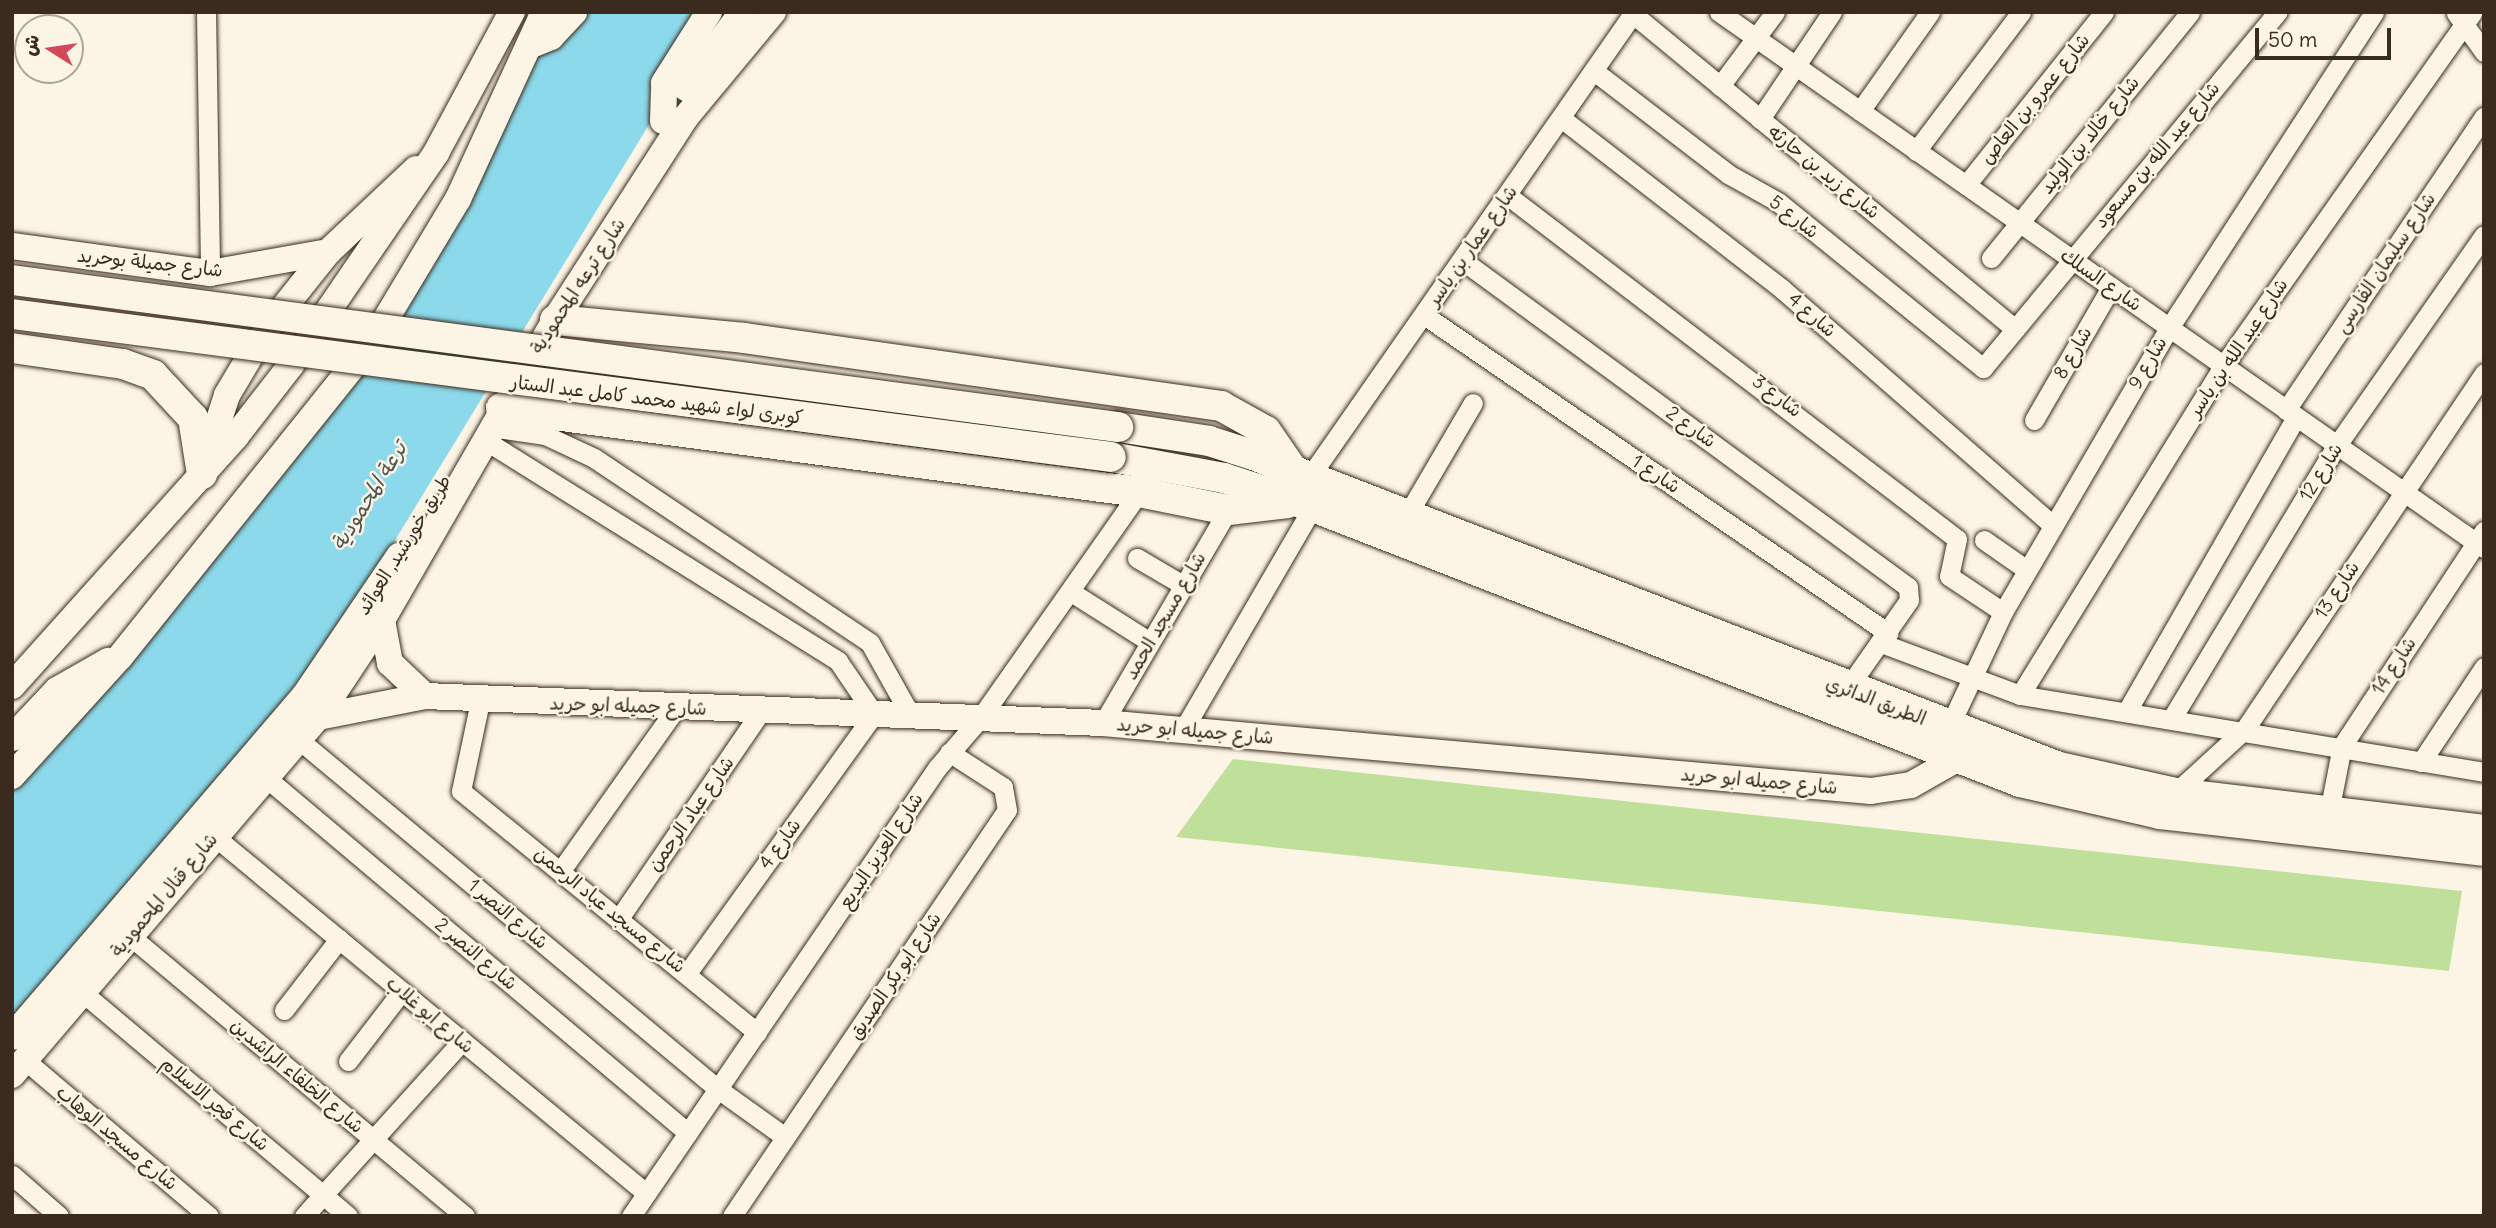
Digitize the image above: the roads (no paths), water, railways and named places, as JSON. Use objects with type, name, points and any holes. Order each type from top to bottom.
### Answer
[{"type":"main road","points":[[12,686],[202,474],[291,365],[436,153],[512,12]]},
{"type":"main road","points":[[12,776],[120,657],[372,342],[458,199],[544,12]]},
{"type":"main road","points":[[529,46],[551,37],[574,12]]},
{"type":"main road","points":[[663,121],[664,83],[709,12]]},
{"type":"main road","name":"طريق خورشيد, العوائد","points":[[12,1037],[305,695],[386,577],[663,121],[742,12]]},
{"type":"main road","name":"شارع ترعه المحمودية","points":[[318,717],[382,620],[492,425],[555,320],[685,118],[773,12]]},
{"type":"main road","points":[[202,474],[239,371],[328,252],[436,153]]},
{"type":"main road","name":"شارع جميلة بوحريد","points":[[12,246],[210,273],[328,252]]},
{"type":"main road","name":"كوبرى لواء شهيد محمد كامل عبد الستار","points":[[12,280],[1209,441],[1303,490]]},
{"type":"main road","name":"كوبرى لواء شهيد محمد كامل عبد الستار","points":[[12,314],[1111,457],[1303,490]]},
{"type":"main road","points":[[492,425],[690,432],[1139,492],[1228,510],[1303,490],[1266,432],[1222,406],[714,335],[555,320]]},
{"type":"main road","points":[[690,432],[681,406],[683,379],[714,335]]},
{"type":"main road","points":[[12,348],[123,364],[153,375],[193,418],[202,474]]},
{"type":"main road","name":"الطريق الدائري","points":[[1303,490],[1406,517],[1948,729],[2059,767],[2175,793],[2484,830]]},
{"type":"main road","name":"الطريق الدائري","points":[[1303,490],[1955,760],[2160,814],[2484,851]]},
{"type":"main road","points":[[382,620],[390,663],[425,696]]},
{"type":"main road","points":[[12,738],[57,690],[120,657]]},
{"type":"main road","name":"شارع جميله ابو حريد","points":[[318,717],[425,696],[480,701],[981,717],[1103,723],[1871,791],[1911,785],[1955,760]]},
{"type":"main road","name":"شارع قنال المحمودية","points":[[19,1068],[264,776],[318,717]]},
{"type":"main road","points":[[2425,846],[2484,870]]},
{"type":"street","points":[[206,12],[210,273]]},
{"type":"street","points":[[1720,86],[1774,12]]},
{"type":"street","points":[[1760,119],[1832,12]]},
{"type":"street","points":[[1860,111],[1930,12]]},
{"type":"street","points":[[1916,150],[2021,12]]},
{"type":"street","name":"شارع عمرو بن العاص","points":[[1966,185],[2104,12]]},
{"type":"street","name":"شارع خالد بن الوليد","points":[[1991,258],[2190,12]]},
{"type":"street","name":"شارع عبد الله بن مسعود","points":[[1987,366],[2070,258],[2278,12]]},
{"type":"street","name":"شارع 9","points":[[1948,729],[1969,675],[2003,612],[2169,328],[2374,12]]},
{"type":"street","name":"شارع عمار بن ياسر","points":[[1183,730],[1303,490],[1634,13]]},
{"type":"street","name":"شارع زيد بن حارثه","points":[[1634,13],[2015,329]]},
{"type":"street","name":"شارع السلك","points":[[1724,14],[2403,492],[2481,541]]},
{"type":"street","points":[[2464,15],[2484,52]]},
{"type":"street","name":"شارع عبد الله بن ياسر","points":[[2020,695],[2223,366],[2464,15]]},
{"type":"street","name":"شارع 5","points":[[1594,71],[1728,174],[1778,202],[1973,365],[1987,366]]},
{"type":"street","name":"شارع سليمان الفارسى","points":[[2127,711],[2291,413],[2484,116]]},
{"type":"street","name":"شارع 4","points":[[1561,118],[1782,289],[2053,525]]},
{"type":"street","name":"شارع 3","points":[[1507,195],[1957,539],[1949,576],[2003,612]]},
{"type":"street","name":"شارع 12","points":[[2172,718],[2337,445],[2484,235]]},
{"type":"street","name":"شارع 2","points":[[1462,260],[1903,583],[1909,600],[1884,638]]},
{"type":"street","name":"شارع 8","points":[[2035,419],[2111,287]]},
{"type":"street","name":"شارع 1","points":[[1424,315],[1884,638],[1969,675],[2020,695],[2245,729],[2484,772]]},
{"type":"street","name":"شارع 13","points":[[2175,793],[2245,729],[2484,373]]},
{"type":"street","points":[[1406,517],[1473,403]]},
{"type":"street","points":[[492,425],[838,660],[874,714]]},
{"type":"street","points":[[492,425],[544,435],[594,458],[870,643],[911,716]]},
{"type":"street","name":"شارع العزيز البديع","points":[[631,1216],[949,752],[981,717],[1139,492]]},
{"type":"street","name":"شارع مسجد الحمد","points":[[1103,723],[1228,510]]},
{"type":"street","points":[[1984,540],[2027,570]]},
{"type":"street","name":"شارع 14","points":[[2329,812],[2342,746],[2481,541]]},
{"type":"street","points":[[1137,558],[1183,585]]},
{"type":"street","points":[[1070,592],[1150,642]]},
{"type":"street","points":[[1847,689],[1884,638]]},
{"type":"street","points":[[2421,762],[2484,667]]},
{"type":"street","name":"شارع مسجد عباد الرحمن","points":[[480,701],[461,791],[562,869],[757,1032]]},
{"type":"street","points":[[562,869],[676,708]]},
{"type":"street","name":"شارع عباد الرحمن","points":[[620,917],[762,710]]},
{"type":"street","name":"شارع 4","points":[[687,973],[874,714]]},
{"type":"street","name":"شارع النصر 1","points":[[298,739],[718,1089],[785,1137]]},
{"type":"street","name":"شارع ابو بكر الصديق","points":[[732,1216],[1007,810],[1003,787],[949,752]]},
{"type":"street","name":"شارع النصر 2","points":[[264,776],[688,1133]]},
{"type":"street","name":"شارع ابو غلاب","points":[[214,836],[646,1193]]},
{"type":"street","name":"شارع الخلفاء الراشدين","points":[[130,936],[465,1216]]},
{"type":"street","points":[[284,1010],[339,939]]},
{"type":"street","points":[[348,1061],[402,991]]},
{"type":"street","name":"شارع فجر الاسلام","points":[[82,992],[348,1216]]},
{"type":"street","points":[[304,1216],[462,1041]]},
{"type":"street","name":"شارع مسجد الوهاب","points":[[19,1068],[209,1216]]},
{"type":"street","points":[[12,1175],[59,1216]]},
{"type":"water","name":"ترعة المحمودية","points":[[584,12],[694,12],[650,84],[650,123],[353,609],[274,713],[12,1017],[12,793],[350,390],[536,56]]}]
